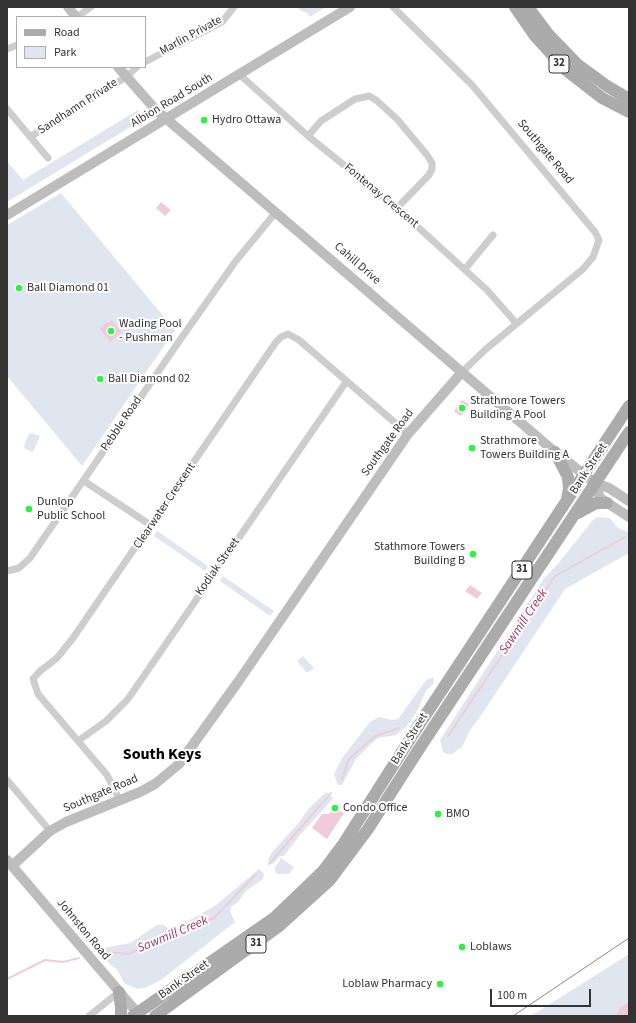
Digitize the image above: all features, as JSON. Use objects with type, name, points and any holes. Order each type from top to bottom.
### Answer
[{"type":"main road","name":"32","points":[[515,7],[535,36],[566,70],[602,98],[629,112]]},
{"type":"main road","name":"32","points":[[528,7],[549,35],[570,58],[607,86],[629,99]]},
{"type":"main road","name":"Bank Street","points":[[155,1016],[278,927],[316,895],[351,854],[414,745],[565,504],[628,411]]},
{"type":"main road","name":"Bank Street","points":[[136,1015],[274,918],[308,886],[344,843],[414,745],[572,518],[629,432]]},
{"type":"main road","points":[[555,452],[568,477],[569,489],[565,504]]},
{"type":"main road","points":[[572,518],[596,503],[607,503]]},
{"type":"main road","points":[[119,992],[121,1016]]},
{"type":"main road","points":[[169,1016],[176,1001]]},
{"type":"street","points":[[68,7],[75,16]]},
{"type":"street","points":[[78,16],[91,7]]},
{"type":"street","name":"Marlin Private","points":[[146,61],[222,22],[234,7]]},
{"type":"street","name":"Albion Road South","points":[[7,215],[350,7]]},
{"type":"street","name":"Southgate Road","points":[[9,863],[50,831],[66,822],[120,801],[155,784],[179,764],[238,682],[408,434],[462,372],[486,348],[582,269],[593,257],[599,240],[472,85],[393,7]]},
{"type":"street","name":"Cahill Drive","points":[[119,68],[155,109],[555,452],[595,483]]},
{"type":"street","points":[[126,77],[136,68]]},
{"type":"street","name":"Fontenay Crescent","points":[[240,75],[308,136],[397,208],[465,269],[516,324]]},
{"type":"street","name":"Sandhamn Private","points":[[30,137],[126,77]]},
{"type":"street","points":[[308,136],[322,121],[355,99],[369,96],[376,100],[397,119],[432,163],[432,169],[429,175],[397,208]]},
{"type":"street","name":"Sandhamn Private","points":[[7,109],[48,158]]},
{"type":"street","name":"Pebble Road","points":[[7,571],[19,568],[30,558],[207,301],[235,262],[276,212]]},
{"type":"street","points":[[465,269],[493,235]]},
{"type":"street","name":"Clearwater Crescent","points":[[120,801],[107,775],[38,694],[33,679],[64,650],[152,526],[282,337],[288,334],[299,340],[408,434]]},
{"type":"street","name":"Kodiak Street","points":[[78,741],[106,721],[128,699],[346,382]]},
{"type":"street","points":[[84,480],[152,526]]},
{"type":"street","points":[[595,483],[609,488],[629,500]]},
{"type":"street","points":[[595,483],[600,498],[629,517]]},
{"type":"street","points":[[7,780],[50,831]]},
{"type":"street","name":"Johnston Road","points":[[9,863],[119,992],[136,1015]]},
{"type":"street","points":[[89,1016],[119,992]]},
{"type":"green space","points":[[299,7],[326,7],[310,17],[307,13],[299,10]]},
{"type":"green space","points":[[138,110],[145,118],[7,202],[7,161],[23,180]]},
{"type":"green space","points":[[61,193],[175,330],[82,466],[7,376],[7,225]]},
{"type":"green space","points":[[32,433],[40,436],[33,452],[25,449],[24,446],[28,435]]},
{"type":"green space","points":[[597,517],[610,518],[618,528],[629,532],[629,553],[565,589],[470,730],[462,747],[452,754],[443,752],[440,740],[545,577],[557,565]]},
{"type":"green space","points":[[157,531],[208,566],[205,571],[154,536]]},
{"type":"green space","points":[[223,576],[274,611],[270,616],[220,581]]},
{"type":"green space","points":[[303,656],[314,668],[307,673],[297,661]]},
{"type":"green space","points":[[433,677],[434,683],[426,691],[416,713],[406,727],[396,735],[378,738],[372,743],[356,759],[342,785],[338,785],[334,774],[342,758],[370,722],[379,717],[392,720],[398,719],[426,680]]},
{"type":"green space","points":[[326,792],[333,798],[331,801],[300,835],[284,856],[280,856],[274,863],[271,864],[268,860],[272,852],[296,826],[310,807]]},
{"type":"green space","points":[[281,858],[294,867],[289,874],[277,874],[274,869]]},
{"type":"green space","points":[[259,869],[264,874],[263,879],[246,891],[238,902],[231,907],[230,911],[235,922],[161,980],[145,988],[137,989],[124,983],[117,969],[93,947],[99,946],[104,948],[130,943],[157,925],[164,925],[171,931],[216,905]]},
{"type":"green space","points":[[629,954],[629,1002],[620,1007],[616,1016],[531,1016]]},
{"type":"shaded area","points":[[161,202],[171,210],[165,216],[156,208]]},
{"type":"shaded area","name":"Wading Pool - Pushman","points":[[112,320],[122,332],[110,342],[100,329],[107,321],[108,323]]},
{"type":"shaded area","name":"Strathmore Towers Building A Pool","points":[[462,400],[469,404],[462,415],[459,415],[454,411]]},
{"type":"shaded area","points":[[470,585],[482,593],[477,599],[465,591]]},
{"type":"shaded area","points":[[334,811],[338,813],[340,811],[344,813],[327,839],[312,828],[322,814],[329,814],[331,812],[333,813]]},
{"type":"shaded area","points":[[629,1002],[629,1016],[616,1016],[620,1007]]},
{"type":"waterway","name":"Sawmill Creek","points":[[448,736],[555,576],[625,537]]},
{"type":"waterway","name":"Sawmill Creek","points":[[342,779],[349,759],[375,736],[399,728]]},
{"type":"waterway","name":"Sawmill Creek","points":[[269,864],[331,793]]},
{"type":"waterway","name":"Sawmill Creek","points":[[97,951],[128,954],[214,918],[255,875]]},
{"type":"waterway","name":"Sawmill Creek","points":[[7,979],[45,960],[63,962],[79,958]]},
{"type":"tram line","points":[[513,1016],[629,938]]},
{"type":"place","name":"Hydro Ottawa","points":[[204,120]]},
{"type":"place","name":"Ball Diamond 01","points":[[19,288]]},
{"type":"place","name":"Wading Pool - Pushman","points":[[111,331]]},
{"type":"place","name":"Ball Diamond 02","points":[[100,379]]},
{"type":"place","name":"Strathmore Towers Building A Pool","points":[[462,408]]},
{"type":"place","name":"Strathmore Towers Building A","points":[[472,448]]},
{"type":"place","name":"Dunlop Public School","points":[[29,509]]},
{"type":"place","name":"Stathmore Towers Building B","points":[[473,554]]},
{"type":"place","name":"Condo Office","points":[[335,808]]},
{"type":"place","name":"BMO","points":[[438,814]]},
{"type":"place","name":"Loblaws","points":[[462,947]]},
{"type":"place","name":"Loblaw Pharmacy","points":[[440,984]]},
{"type":"district","name":"South Keys","points":[[162,755]]}]
